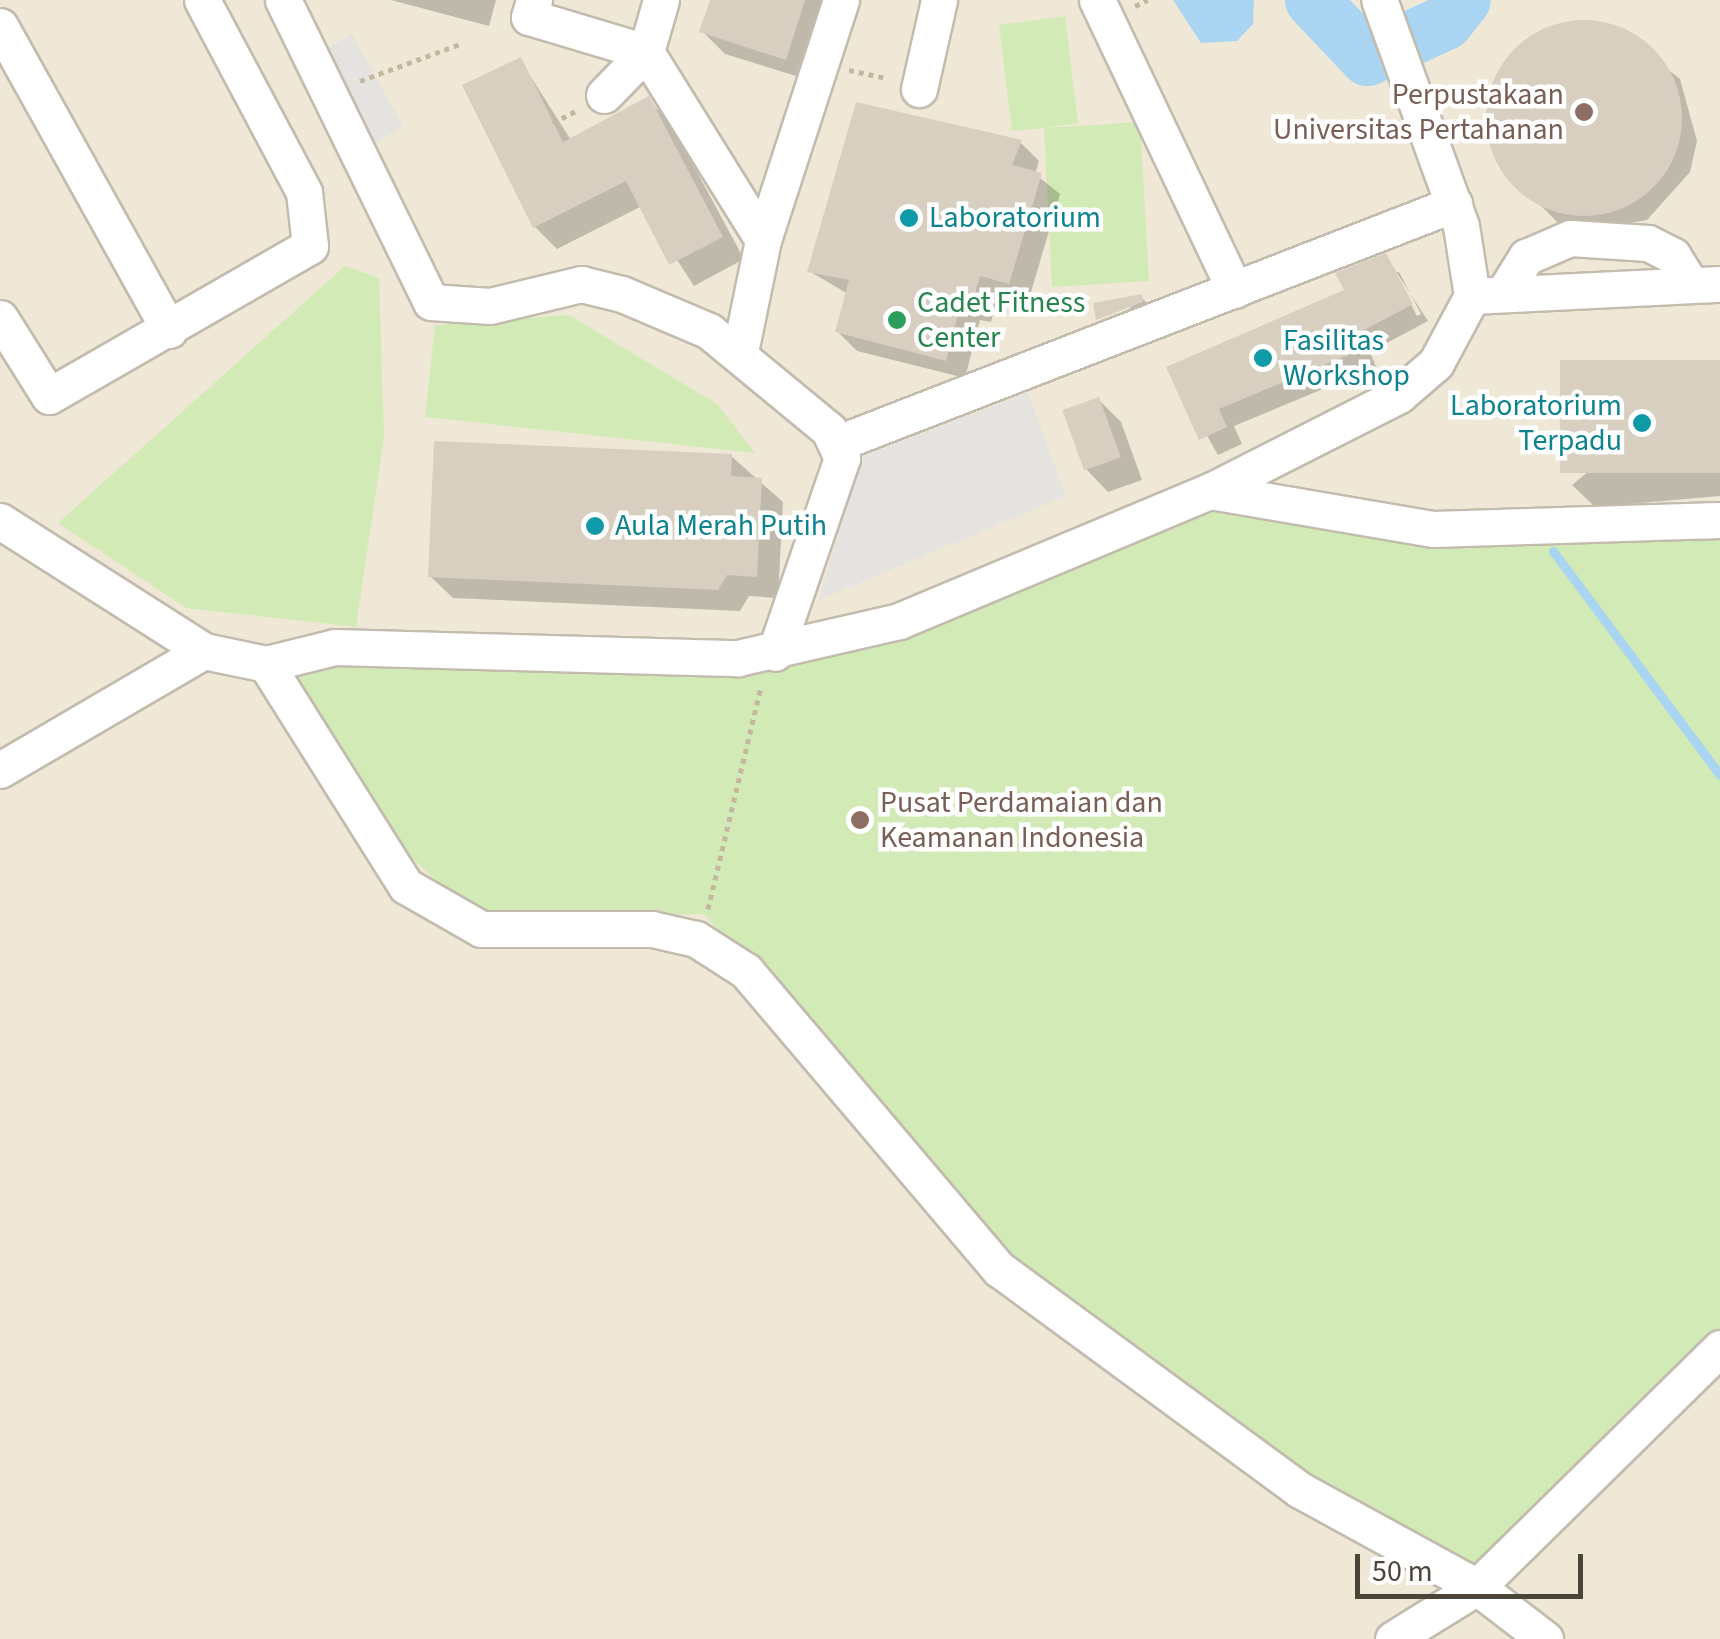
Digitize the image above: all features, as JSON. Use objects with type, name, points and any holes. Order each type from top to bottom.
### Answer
[{"type":"lane","points":[[0,318],[50,396],[302,256],[313,236],[304,192],[202,0]]},
{"type":"lane","points":[[283,0],[431,302],[490,306],[580,284],[672,313],[740,352],[838,443],[842,458],[772,653]]},
{"type":"lane","points":[[534,0],[528,17],[646,52],[763,240]]},
{"type":"lane","points":[[604,95],[646,52],[661,0]]},
{"type":"lane","points":[[740,352],[763,240],[841,0]]},
{"type":"lane","points":[[919,89],[939,0]]},
{"type":"lane","points":[[1097,0],[1235,290]]},
{"type":"lane","points":[[1383,13],[1488,295]]},
{"type":"lane","points":[[0,26],[169,330]]},
{"type":"lane","points":[[838,443],[1454,204]]},
{"type":"lane","points":[[0,521],[204,651],[266,664],[335,647],[772,653],[900,620],[1210,491],[1399,395],[1436,363],[1488,295],[1526,257],[1570,238],[1648,243],[1673,256],[1705,284]]},
{"type":"lane","points":[[1488,295],[1705,284]]},
{"type":"lane","points":[[1210,491],[1433,529],[1720,520]]},
{"type":"lane","points":[[0,770],[204,651]]},
{"type":"lane","points":[[266,664],[385,862],[440,911],[482,929],[652,929],[700,942],[784,1005],[1000,1269],[1300,1490],[1477,1587],[1545,1639]]},
{"type":"lane","points":[[1393,1639],[1477,1587],[1720,1348]]},
{"type":"path","points":[[370,77],[460,44]]},
{"type":"path","points":[[700,942],[772,653]]},
{"type":"shaded area","name":"Pusat Perdamaian dan Keamanan Indonesia","points":[[0,0],[1720,0],[1720,1639],[0,1639]]},
{"type":"shaded area","points":[[352,34],[403,127],[375,143],[323,50]]},
{"type":"shaded area","points":[[1028,393],[1066,496],[819,600],[860,457]]},
{"type":"green space","points":[[1065,16],[1078,123],[1045,128],[1140,122],[1149,281],[1052,287],[1044,128],[1012,131],[999,25]]},
{"type":"green space","points":[[345,266],[379,278],[384,437],[356,627],[186,608],[58,523]]},
{"type":"green space","points":[[569,315],[717,404],[755,453],[425,417],[435,325]]},
{"type":"green space","points":[[1195,508],[1343,530],[1720,529],[1720,1332],[1474,1574],[1382,1526],[1028,1274],[866,1111],[812,1026],[703,914],[500,918],[466,908],[387,835],[286,686],[300,666],[405,649],[515,672],[802,655]]},
{"type":"water","points":[[1173,0],[1254,0],[1253,24],[1237,41],[1201,43]]},
{"type":"building","points":[[710,0],[805,0],[786,60],[699,32]]},
{"type":"building","name":"Perpustakaan Universitas Pertahanan","points":[[1584,20],[1622,27],[1654,48],[1675,80],[1682,118],[1675,156],[1654,188],[1622,209],[1584,216],[1546,209],[1514,188],[1493,156],[1486,118],[1493,80],[1514,48],[1546,27]]},
{"type":"building","points":[[521,57],[563,142],[649,96],[723,237],[669,265],[626,181],[533,228],[462,85]]},
{"type":"building","name":"Laboratorium","points":[[856,102],[1022,140],[1012,165],[1042,173],[1009,284],[980,276],[972,304],[961,302],[946,361],[835,332],[849,280],[807,272]]},
{"type":"building","name":"Fasilitas Workshop","points":[[1386,253],[1413,304],[1355,335],[1360,350],[1219,409],[1227,427],[1199,440],[1166,367],[1344,290],[1335,273]]},
{"type":"building","points":[[1142,294],[1143,302],[1096,320],[1093,303]]},
{"type":"building","name":"Laboratorium Terpadu","points":[[1560,360],[1720,360],[1720,473],[1560,473]]},
{"type":"building","points":[[1099,397],[1121,457],[1084,470],[1062,410]]},
{"type":"building","name":"Aula Merah Putih","points":[[434,441],[732,454],[731,476],[762,478],[757,577],[727,575],[718,590],[428,577]]},
{"type":"waterway","points":[[1312,0],[1367,58],[1445,22],[1463,0]]},
{"type":"waterway","points":[[1553,551],[1720,775]]},
{"type":"place","name":"Perpustakaan Universitas Pertahanan","points":[[1584,112]]},
{"type":"place","name":"Laboratorium","points":[[909,218]]},
{"type":"place","name":"Cadet Fitness Center","points":[[897,320]]},
{"type":"place","name":"Fasilitas Workshop","points":[[1263,358]]},
{"type":"place","name":"Laboratorium Terpadu","points":[[1642,423]]},
{"type":"place","name":"Aula Merah Putih","points":[[595,526]]},
{"type":"place","name":"Pusat Perdamaian dan Keamanan Indonesia","points":[[860,820]]}]
